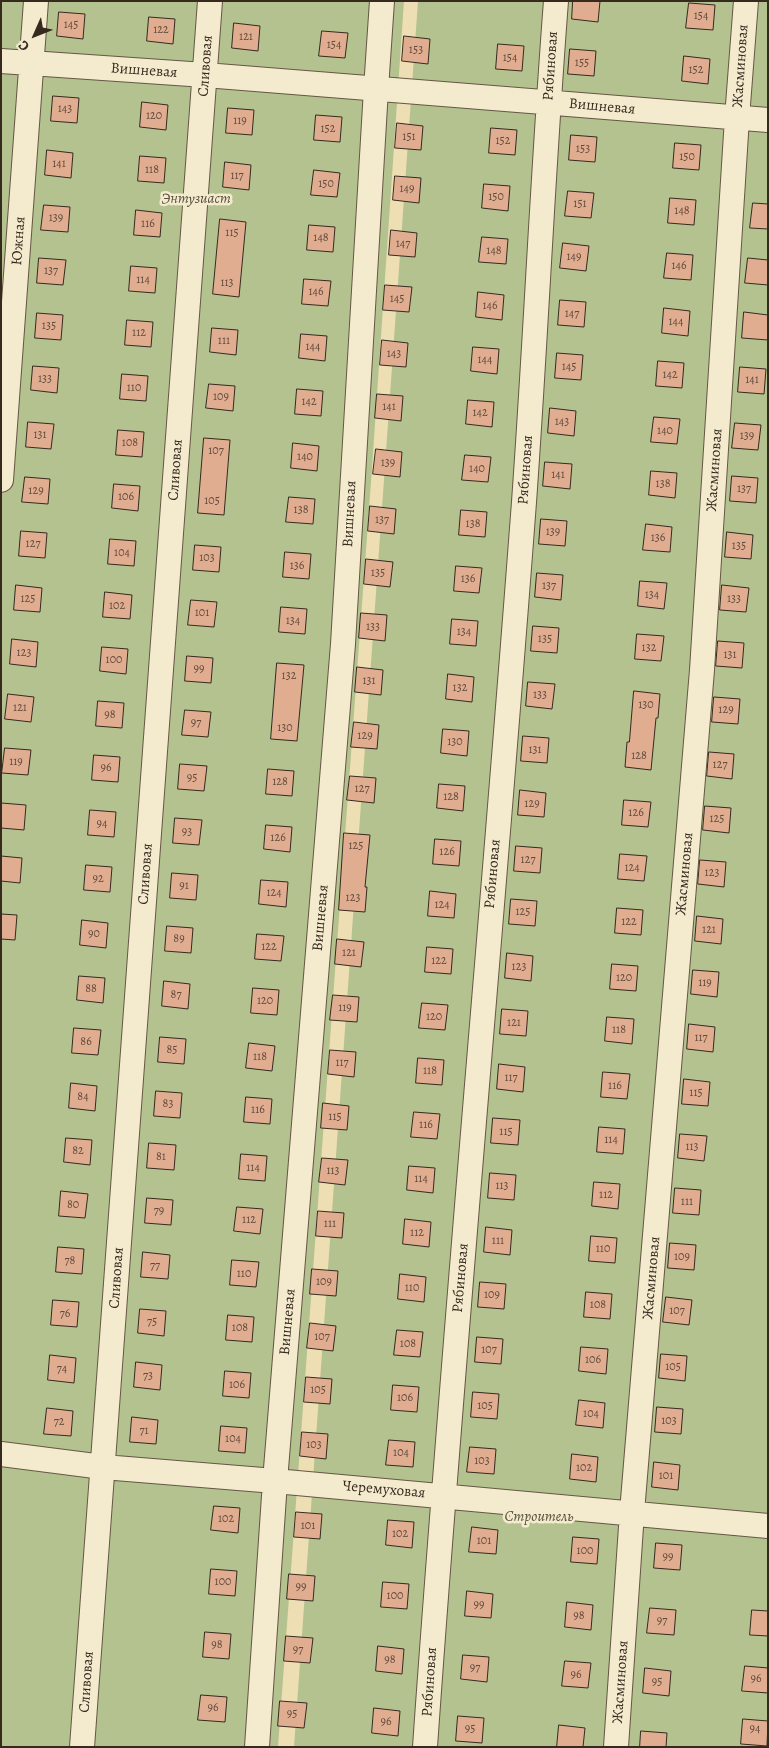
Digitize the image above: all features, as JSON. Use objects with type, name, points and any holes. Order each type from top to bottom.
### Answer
[{"type":"street","name":"Южная","points":[[1,480],[36,1]]},
{"type":"street","name":"Сливовая","points":[[82,1747],[210,1]]},
{"type":"street","name":"Вишневая","points":[[257,1747],[275,1480],[343,644],[382,1]]},
{"type":"street","name":"Рябиновая","points":[[425,1747],[443,1496],[524,500],[556,1]]},
{"type":"street","name":"Жасминовая","points":[[616,1747],[632,1512],[702,670],[746,1]]},
{"type":"street","name":"Вишневая","points":[[1,61],[205,75],[768,120]]},
{"type":"street","name":"Черемуховая","points":[[1,1454],[103,1467],[275,1480],[768,1526]]},
{"type":"green space","name":"Энтузиаст","points":[[1,1],[404,1],[371,482],[278,1747],[1,1747]]},
{"type":"green space","name":"Строитель","points":[[418,1],[768,1],[768,1747],[294,1747]]},
{"type":"building","points":[[573,1],[600,1],[598,22],[572,19]]},
{"type":"building","points":[[689,3],[715,5],[713,30],[686,28]]},
{"type":"building","points":[[59,12],[85,14],[83,39],[57,36]]},
{"type":"building","points":[[149,17],[175,19],[173,44],[147,41]]},
{"type":"building","points":[[234,23],[260,26],[258,51],[232,48]]},
{"type":"building","points":[[322,31],[348,33],[345,58],[319,56]]},
{"type":"building","points":[[404,36],[430,39],[428,64],[402,61]]},
{"type":"building","points":[[498,44],[524,46],[522,71],[496,69]]},
{"type":"building","points":[[570,49],[596,51],[594,76],[568,74]]},
{"type":"building","points":[[684,56],[710,59],[708,84],[682,81]]},
{"type":"building","points":[[53,96],[79,98],[77,123],[51,121]]},
{"type":"building","points":[[142,102],[168,105],[166,130],[140,127]]},
{"type":"building","points":[[228,108],[254,110],[252,135],[226,133]]},
{"type":"building","points":[[316,115],[342,117],[340,142],[314,140]]},
{"type":"building","points":[[397,123],[423,126],[421,150],[395,148]]},
{"type":"building","points":[[491,128],[517,130],[515,155],[489,153]]},
{"type":"building","points":[[571,135],[597,137],[595,162],[569,160]]},
{"type":"building","points":[[675,143],[701,145],[699,170],[673,168]]},
{"type":"building","points":[[47,150],[73,153],[71,178],[45,175]]},
{"type":"building","points":[[140,156],[166,158],[164,183],[138,181]]},
{"type":"building","points":[[225,162],[251,165],[249,190],[223,187]]},
{"type":"building","points":[[314,170],[340,173],[337,197],[311,195]]},
{"type":"building","points":[[395,176],[421,178],[419,203],[393,200]]},
{"type":"building","points":[[484,184],[510,186],[508,211],[482,208]]},
{"type":"building","points":[[568,191],[594,193],[591,218],[565,216]]},
{"type":"building","points":[[670,198],[696,200],[694,225],[668,223]]},
{"type":"building","points":[[753,203],[768,204],[768,229],[750,228]]},
{"type":"building","points":[[44,205],[70,207],[68,232],[41,230]]},
{"type":"building","points":[[136,210],[162,213],[160,237],[134,235]]},
{"type":"building","points":[[220,219],[246,222],[239,297],[213,294]]},
{"type":"building","points":[[309,225],[335,227],[333,252],[307,250]]},
{"type":"building","points":[[391,230],[417,233],[415,257],[389,255]]},
{"type":"building","points":[[482,237],[508,239],[506,264],[479,262]]},
{"type":"building","points":[[563,243],[589,246],[586,271],[560,268]]},
{"type":"building","points":[[667,253],[693,255],[691,280],[664,278]]},
{"type":"building","points":[[39,258],[66,260],[63,285],[37,283]]},
{"type":"building","points":[[748,258],[768,260],[768,285],[745,283]]},
{"type":"building","points":[[131,266],[157,268],[155,293],[129,291]]},
{"type":"building","points":[[304,279],[331,281],[328,306],[302,304]]},
{"type":"building","points":[[385,285],[412,287],[409,312],[383,310]]},
{"type":"building","points":[[478,292],[504,295],[502,320],[476,317]]},
{"type":"building","points":[[560,300],[586,302],[584,327],[558,325]]},
{"type":"building","points":[[664,308],[690,311],[688,336],[662,333]]},
{"type":"building","points":[[744,312],[768,315],[768,340],[742,338]]},
{"type":"building","points":[[37,313],[63,315],[61,340],[35,338]]},
{"type":"building","points":[[127,320],[153,322],[151,347],[125,345]]},
{"type":"building","points":[[212,328],[238,330],[236,355],[210,352]]},
{"type":"building","points":[[301,334],[327,336],[325,361],[299,358]]},
{"type":"building","points":[[382,340],[408,343],[406,367],[380,365]]},
{"type":"building","points":[[473,347],[499,349],[497,374],[471,371]]},
{"type":"building","points":[[557,353],[583,355],[581,380],[555,378]]},
{"type":"building","points":[[658,361],[684,363],[682,388],[656,386]]},
{"type":"building","points":[[33,366],[59,368],[57,393],[31,390]]},
{"type":"building","points":[[740,367],[766,369],[764,394],[738,392]]},
{"type":"building","points":[[122,374],[148,376],[146,401],[120,399]]},
{"type":"building","points":[[209,384],[235,386],[233,411],[206,408]]},
{"type":"building","points":[[297,389],[323,391],[321,416],[295,414]]},
{"type":"building","points":[[377,394],[403,396],[401,421],[375,418]]},
{"type":"building","points":[[468,400],[494,402],[492,427],[466,424]]},
{"type":"building","points":[[550,408],[576,411],[574,436],[548,433]]},
{"type":"building","points":[[654,417],[680,419],[677,444],[651,442]]},
{"type":"building","points":[[28,422],[54,424],[51,449],[26,447]]},
{"type":"building","points":[[735,423],[761,425],[758,450],[732,448]]},
{"type":"building","points":[[118,430],[144,432],[142,457],[116,455]]},
{"type":"building","points":[[204,438],[230,440],[224,515],[198,513]]},
{"type":"building","points":[[293,443],[319,446],[317,471],[291,468]]},
{"type":"building","points":[[376,449],[402,452],[400,477],[373,474]]},
{"type":"building","points":[[465,455],[491,457],[488,482],[462,480]]},
{"type":"building","points":[[545,462],[572,464],[570,489],[543,486]]},
{"type":"building","points":[[651,471],[677,473],[675,498],[649,495]]},
{"type":"building","points":[[732,476],[758,478],[756,503],[730,501]]},
{"type":"building","points":[[25,477],[50,479],[48,504],[22,502]]},
{"type":"building","points":[[114,484],[140,486],[138,511],[112,508]]},
{"type":"building","points":[[289,497],[315,499],[313,524],[286,522]]},
{"type":"building","points":[[370,506],[396,509],[394,534],[368,531]]},
{"type":"building","points":[[461,510],[487,512],[485,537],[459,535]]},
{"type":"building","points":[[541,519],[567,521],[565,546],[539,544]]},
{"type":"building","points":[[646,524],[672,527],[670,552],[643,550]]},
{"type":"building","points":[[21,531],[47,533],[45,558],[19,556]]},
{"type":"building","points":[[727,532],[753,535],[751,559],[725,557]]},
{"type":"building","points":[[110,539],[136,541],[134,566],[108,564]]},
{"type":"building","points":[[195,545],[221,547],[219,572],[193,570]]},
{"type":"building","points":[[285,552],[311,554],[309,579],[283,577]]},
{"type":"building","points":[[366,559],[393,562],[390,587],[364,584]]},
{"type":"building","points":[[456,566],[482,568],[479,593],[454,591]]},
{"type":"building","points":[[537,573],[563,575],[561,600],[535,597]]},
{"type":"building","points":[[640,581],[667,583],[664,609],[638,606]]},
{"type":"building","points":[[16,585],[42,588],[40,612],[14,610]]},
{"type":"building","points":[[722,585],[749,588],[746,612],[720,610]]},
{"type":"building","points":[[105,592],[132,595],[130,619],[103,617]]},
{"type":"building","points":[[191,600],[217,602],[214,627],[188,625]]},
{"type":"building","points":[[281,607],[307,609],[305,634],[279,632]]},
{"type":"building","points":[[361,613],[387,615],[385,641],[359,638]]},
{"type":"building","points":[[452,619],[478,621],[476,646],[450,644]]},
{"type":"building","points":[[533,626],[559,628],[557,653],[531,651]]},
{"type":"building","points":[[637,634],[664,636],[661,661],[635,659]]},
{"type":"building","points":[[12,639],[38,642],[36,667],[10,664]]},
{"type":"building","points":[[718,641],[744,643],[742,668],[716,666]]},
{"type":"building","points":[[102,647],[128,649],[126,674],[100,671]]},
{"type":"building","points":[[187,656],[213,658],[211,683],[185,681]]},
{"type":"building","points":[[277,663],[304,665],[297,741],[271,739]]},
{"type":"building","points":[[357,667],[383,670],[381,695],[355,692]]},
{"type":"building","points":[[448,674],[474,677],[472,702],[446,699]]},
{"type":"building","points":[[528,682],[555,684],[552,709],[526,706]]},
{"type":"building","points":[[634,691],[660,694],[651,770],[625,767]]},
{"type":"building","points":[[8,694],[34,697],[31,722],[5,719]]},
{"type":"building","points":[[714,697],[740,699],[738,724],[712,722]]},
{"type":"building","points":[[98,701],[124,703],[122,728],[96,726]]},
{"type":"building","points":[[185,710],[211,712],[208,737],[182,735]]},
{"type":"building","points":[[354,722],[379,725],[377,749],[351,747]]},
{"type":"building","points":[[443,729],[469,731],[467,756],[441,753]]},
{"type":"building","points":[[523,736],[549,738],[547,763],[521,761]]},
{"type":"building","points":[[5,748],[31,750],[28,775],[2,773]]},
{"type":"building","points":[[709,752],[734,754],[732,779],[707,776]]},
{"type":"building","points":[[94,755],[120,757],[118,782],[92,780]]},
{"type":"building","points":[[180,764],[207,766],[204,791],[178,789]]},
{"type":"building","points":[[268,769],[294,771],[292,796],[266,794]]},
{"type":"building","points":[[350,776],[376,778],[374,803],[347,800]]},
{"type":"building","points":[[439,784],[465,786],[463,811],[437,808]]},
{"type":"building","points":[[520,790],[546,793],[544,817],[518,815]]},
{"type":"building","points":[[624,800],[651,802],[648,827],[622,825]]},
{"type":"building","points":[[1,803],[26,805],[24,830],[1,828]]},
{"type":"building","points":[[705,806],[731,808],[729,833],[703,830]]},
{"type":"building","points":[[90,810],[116,812],[114,837],[88,835]]},
{"type":"building","points":[[175,818],[202,820],[199,845],[173,843]]},
{"type":"building","points":[[266,825],[292,827],[290,852],[264,849]]},
{"type":"building","points":[[344,833],[370,835],[365,887],[367,887],[365,912],[339,910]]},
{"type":"building","points":[[435,839],[461,841],[459,866],[433,864]]},
{"type":"building","points":[[516,846],[542,848],[540,873],[514,871]]},
{"type":"building","points":[[620,854],[647,856],[644,881],[618,879]]},
{"type":"building","points":[[1,856],[22,858],[20,883],[1,881]]},
{"type":"building","points":[[700,860],[726,862],[724,887],[698,884]]},
{"type":"building","points":[[86,865],[112,867],[110,892],[84,890]]},
{"type":"building","points":[[172,873],[198,875],[196,900],[170,898]]},
{"type":"building","points":[[261,880],[288,882],[286,907],[259,904]]},
{"type":"building","points":[[430,891],[456,894],[454,918],[428,916]]},
{"type":"building","points":[[511,899],[537,901],[535,926],[509,924]]},
{"type":"building","points":[[617,908],[643,910],[641,935],[615,933]]},
{"type":"building","points":[[1,914],[17,915],[15,940],[1,939]]},
{"type":"building","points":[[697,916],[723,919],[721,944],[695,941]]},
{"type":"building","points":[[82,920],[108,923],[106,948],[80,945]]},
{"type":"building","points":[[167,926],[193,928],[191,953],[165,951]]},
{"type":"building","points":[[257,934],[284,936],[281,961],[255,959]]},
{"type":"building","points":[[337,939],[364,942],[361,967],[335,964]]},
{"type":"building","points":[[427,947],[453,949],[451,974],[425,972]]},
{"type":"building","points":[[507,953],[533,956],[531,981],[505,978]]},
{"type":"building","points":[[612,964],[638,966],[636,991],[610,989]]},
{"type":"building","points":[[693,970],[719,972],[717,997],[691,994]]},
{"type":"building","points":[[79,976],[105,978],[103,1003],[77,1000]]},
{"type":"building","points":[[164,981],[190,984],[188,1009],[162,1006]]},
{"type":"building","points":[[253,988],[279,990],[277,1015],[251,1013]]},
{"type":"building","points":[[333,995],[359,997],[357,1022],[330,1020]]},
{"type":"building","points":[[422,1003],[448,1005],[445,1030],[419,1028]]},
{"type":"building","points":[[502,1009],[528,1011],[526,1036],[500,1034]]},
{"type":"building","points":[[607,1017],[634,1019],[632,1044],[605,1041]]},
{"type":"building","points":[[689,1024],[715,1027],[713,1052],[687,1049]]},
{"type":"building","points":[[74,1028],[101,1030],[98,1055],[72,1053]]},
{"type":"building","points":[[160,1037],[186,1039],[184,1064],[158,1062]]},
{"type":"building","points":[[249,1043],[275,1046],[272,1071],[246,1068]]},
{"type":"building","points":[[330,1050],[356,1052],[354,1077],[328,1074]]},
{"type":"building","points":[[418,1058],[444,1060],[442,1085],[416,1083]]},
{"type":"building","points":[[499,1064],[525,1067],[523,1092],[497,1089]]},
{"type":"building","points":[[603,1072],[630,1074],[627,1099],[601,1097]]},
{"type":"building","points":[[684,1079],[710,1082],[708,1106],[682,1104]]},
{"type":"building","points":[[71,1083],[97,1086],[95,1111],[69,1108]]},
{"type":"building","points":[[156,1091],[182,1093],[180,1118],[154,1116]]},
{"type":"building","points":[[246,1097],[272,1099],[270,1124],[244,1122]]},
{"type":"building","points":[[323,1103],[349,1106],[347,1130],[321,1128]]},
{"type":"building","points":[[414,1112],[440,1114],[437,1139],[411,1137]]},
{"type":"building","points":[[493,1118],[520,1120],[518,1145],[491,1143]]},
{"type":"building","points":[[599,1127],[625,1129],[623,1154],[597,1152]]},
{"type":"building","points":[[680,1134],[707,1136],[704,1161],[678,1158]]},
{"type":"building","points":[[66,1138],[92,1140],[90,1165],[64,1162]]},
{"type":"building","points":[[149,1143],[176,1145],[174,1170],[147,1168]]},
{"type":"building","points":[[241,1154],[267,1156],[265,1181],[239,1179]]},
{"type":"building","points":[[322,1158],[348,1160],[345,1185],[319,1182]]},
{"type":"building","points":[[409,1166],[435,1168],[433,1193],[407,1190]]},
{"type":"building","points":[[490,1173],[516,1175],[514,1200],[488,1198]]},
{"type":"building","points":[[594,1182],[620,1184],[618,1209],[592,1206]]},
{"type":"building","points":[[675,1188],[701,1190],[699,1215],[673,1213]]},
{"type":"building","points":[[61,1191],[88,1194],[85,1218],[59,1216]]},
{"type":"building","points":[[147,1198],[173,1200],[171,1225],[145,1223]]},
{"type":"building","points":[[237,1207],[263,1209],[260,1234],[234,1231]]},
{"type":"building","points":[[318,1211],[344,1213],[342,1238],[316,1236]]},
{"type":"building","points":[[405,1219],[431,1222],[429,1247],[403,1244]]},
{"type":"building","points":[[486,1227],[512,1230],[510,1255],[484,1252]]},
{"type":"building","points":[[591,1236],[617,1238],[615,1263],[589,1261]]},
{"type":"building","points":[[670,1243],[696,1245],[694,1270],[668,1268]]},
{"type":"building","points":[[58,1247],[84,1249],[82,1274],[56,1272]]},
{"type":"building","points":[[143,1252],[170,1255],[168,1279],[141,1277]]},
{"type":"building","points":[[232,1260],[259,1262],[256,1287],[230,1285]]},
{"type":"building","points":[[312,1269],[338,1271],[336,1296],[310,1294]]},
{"type":"building","points":[[400,1274],[426,1277],[424,1302],[398,1299]]},
{"type":"building","points":[[480,1282],[506,1284],[504,1309],[478,1307]]},
{"type":"building","points":[[586,1292],[612,1294],[610,1319],[584,1317]]},
{"type":"building","points":[[666,1297],[692,1300],[689,1325],[663,1322]]},
{"type":"building","points":[[53,1300],[79,1302],[77,1327],[51,1325]]},
{"type":"building","points":[[140,1309],[166,1311],[164,1336],[138,1333]]},
{"type":"building","points":[[228,1315],[254,1317],[252,1342],[226,1340]]},
{"type":"building","points":[[310,1323],[336,1326],[333,1351],[307,1348]]},
{"type":"building","points":[[397,1330],[423,1332],[420,1357],[394,1355]]},
{"type":"building","points":[[477,1337],[503,1339],[501,1364],[475,1362]]},
{"type":"building","points":[[581,1347],[608,1349],[606,1374],[579,1371]]},
{"type":"building","points":[[661,1354],[687,1356],[685,1381],[659,1378]]},
{"type":"building","points":[[50,1355],[76,1358],[74,1383],[48,1380]]},
{"type":"building","points":[[136,1362],[162,1365],[160,1390],[134,1387]]},
{"type":"building","points":[[225,1371],[251,1373],[249,1398],[223,1396]]},
{"type":"building","points":[[306,1377],[332,1379],[330,1404],[304,1402]]},
{"type":"building","points":[[393,1385],[419,1387],[417,1412],[391,1410]]},
{"type":"building","points":[[473,1392],[499,1394],[497,1419],[471,1417]]},
{"type":"building","points":[[579,1400],[605,1403],[603,1428],[576,1425]]},
{"type":"building","points":[[657,1407],[683,1409],[681,1434],[655,1432]]},
{"type":"building","points":[[47,1408],[73,1411],[71,1436],[44,1434]]},
{"type":"building","points":[[132,1417],[158,1420],[156,1444],[130,1442]]},
{"type":"building","points":[[221,1426],[247,1428],[245,1453],[219,1451]]},
{"type":"building","points":[[302,1432],[328,1434],[326,1459],[300,1456]]},
{"type":"building","points":[[389,1440],[415,1442],[413,1467],[386,1465]]},
{"type":"building","points":[[470,1447],[496,1449],[494,1474],[467,1472]]},
{"type":"building","points":[[572,1454],[598,1457],[596,1482],[570,1479]]},
{"type":"building","points":[[654,1462],[680,1465],[678,1490],[652,1487]]},
{"type":"building","points":[[214,1506],[240,1508],[238,1533],[211,1530]]},
{"type":"building","points":[[296,1512],[322,1514],[320,1539],[294,1537]]},
{"type":"building","points":[[388,1520],[414,1522],[412,1548],[386,1545]]},
{"type":"building","points":[[472,1527],[498,1530],[496,1554],[469,1552]]},
{"type":"building","points":[[573,1537],[599,1539],[597,1564],[571,1562]]},
{"type":"building","points":[[656,1543],[682,1545],[680,1570],[654,1568]]},
{"type":"building","points":[[211,1569],[237,1571],[235,1596],[209,1594]]},
{"type":"building","points":[[289,1574],[315,1576],[313,1601],[287,1599]]},
{"type":"building","points":[[383,1582],[409,1584],[407,1609],[381,1607]]},
{"type":"building","points":[[467,1591],[493,1594],[491,1618],[465,1616]]},
{"type":"building","points":[[567,1602],[593,1605],[591,1630],[565,1627]]},
{"type":"building","points":[[650,1608],[676,1610],[674,1635],[647,1633]]},
{"type":"building","points":[[752,1610],[768,1611],[768,1636],[750,1635]]},
{"type":"building","points":[[205,1632],[231,1634],[229,1659],[203,1657]]},
{"type":"building","points":[[286,1636],[313,1638],[310,1663],[284,1661]]},
{"type":"building","points":[[378,1646],[404,1649],[402,1674],[376,1671]]},
{"type":"building","points":[[463,1655],[489,1657],[487,1682],[461,1679]]},
{"type":"building","points":[[565,1661],[591,1663],[588,1688],[562,1686]]},
{"type":"building","points":[[745,1666],[768,1668],[768,1693],[742,1691]]},
{"type":"building","points":[[645,1668],[671,1671],[669,1696],[643,1693]]},
{"type":"building","points":[[201,1695],[227,1697],[225,1722],[198,1720]]},
{"type":"building","points":[[280,1701],[307,1703],[304,1728],[278,1726]]},
{"type":"building","points":[[374,1708],[400,1711],[398,1736],[372,1733]]},
{"type":"building","points":[[458,1716],[484,1718],[482,1743],[456,1741]]},
{"type":"building","points":[[743,1719],[768,1721],[767,1746],[741,1744]]},
{"type":"building","points":[[559,1725],[585,1728],[583,1747],[557,1747]]},
{"type":"building","points":[[641,1731],[667,1733],[666,1747],[640,1747]]}]
